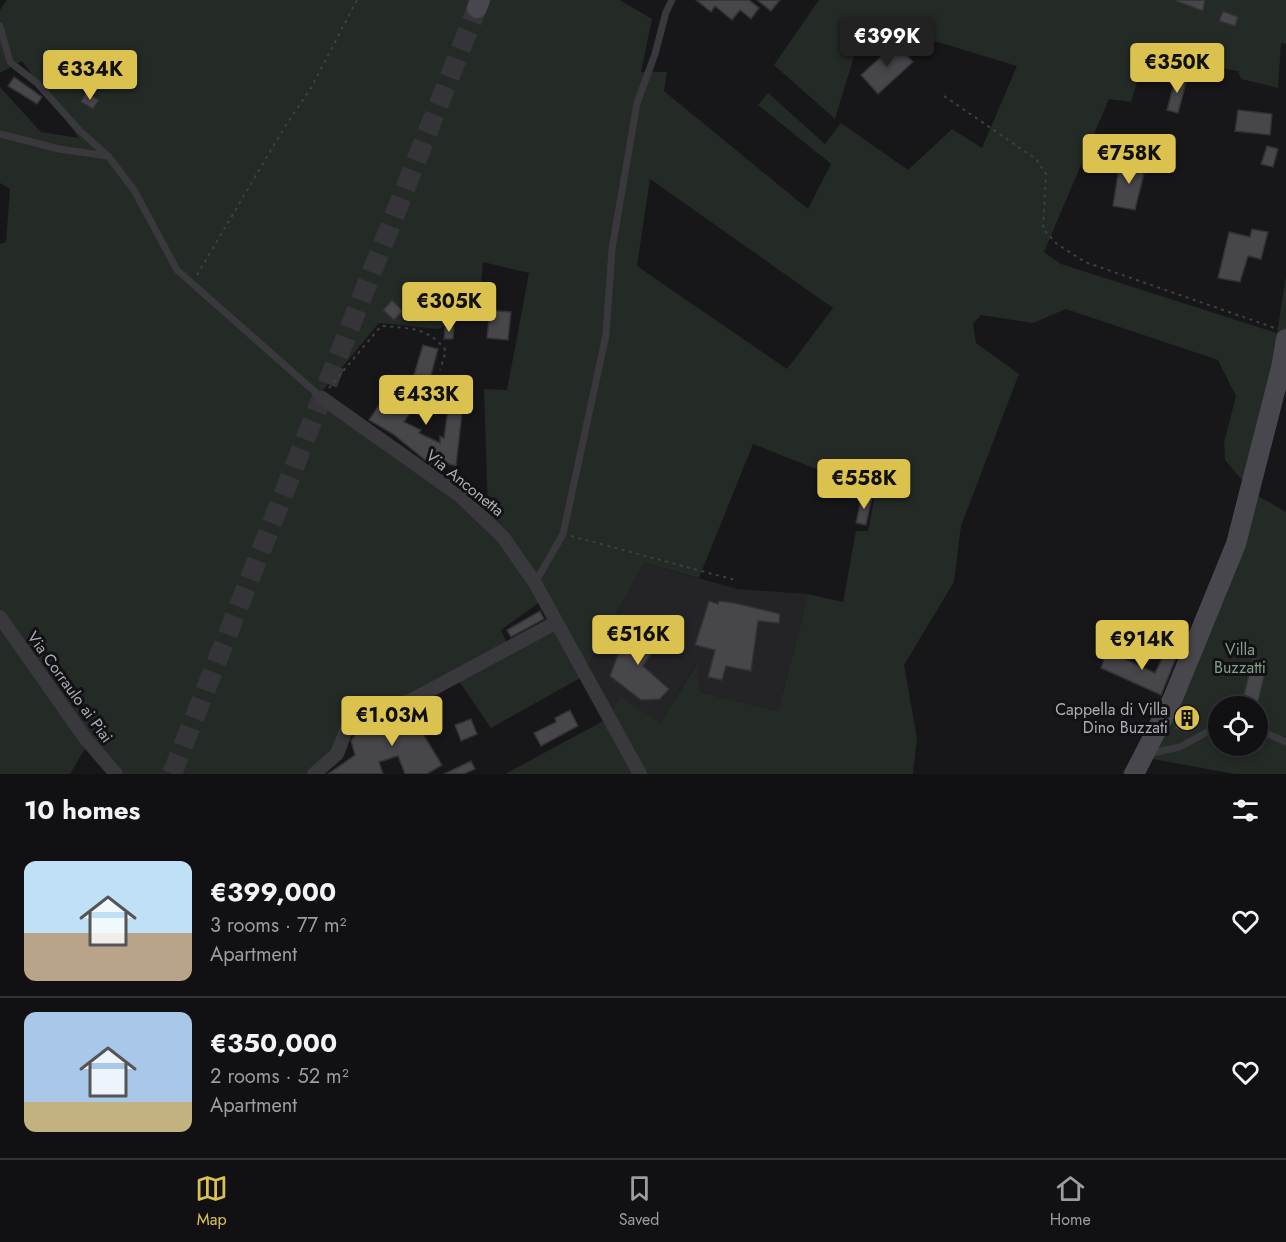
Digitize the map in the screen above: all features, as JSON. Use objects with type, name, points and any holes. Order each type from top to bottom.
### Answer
[{"type":"street","points":[[1134,774],[1173,698],[1236,544],[1281,368],[1280,333]]},
{"type":"street","name":"Via Anconetta","points":[[322,398],[476,509],[503,537],[535,584],[640,774]]},
{"type":"street","name":"Via Corraulo ai Piai","points":[[0,617],[85,738],[116,774]]},
{"type":"street","points":[[314,774],[337,754],[347,728],[356,719],[410,701],[555,623]]},
{"type":"lane","points":[[535,584],[562,534],[606,335],[612,249],[637,103],[656,54],[666,12],[672,0]]},
{"type":"lane","points":[[0,26],[10,62],[37,83],[80,131],[108,156],[134,190],[177,270],[191,285],[228,312],[322,398]]},
{"type":"lane","points":[[0,134],[58,149],[108,156]]},
{"type":"lane","points":[[1144,754],[1160,753],[1180,747],[1208,732]]},
{"type":"lane","points":[[1268,734],[1286,742]]},
{"type":"path","points":[[191,285],[284,128],[311,88],[357,0]]},
{"type":"path","points":[[944,96],[1036,159],[1046,174],[1043,230],[1058,244],[1085,262],[1280,333]]},
{"type":"path","points":[[322,398],[381,326],[417,329],[437,339],[446,351],[440,370]]},
{"type":"path","points":[[562,534],[735,580]]},
{"type":"shaded area","points":[[644,563],[737,589],[808,594],[778,711],[700,692],[696,665],[660,722],[605,720],[582,677]]},
{"type":"green space","name":"Villa Buzzatti","points":[[7,0],[620,0],[652,19],[641,72],[667,72],[664,91],[808,209],[831,164],[758,105],[768,93],[825,144],[841,123],[908,170],[952,129],[982,148],[1017,66],[865,20],[835,119],[774,65],[819,0],[1286,0],[1286,44],[1281,43],[1278,88],[1241,79],[1238,71],[1221,68],[1214,72],[1146,53],[1131,102],[1109,99],[1044,252],[1061,264],[1277,333],[1286,276],[1286,369],[1255,494],[1286,512],[1286,774],[1235,774],[1147,758],[1140,774],[1122,774],[1139,745],[1146,757],[1254,494],[1225,460],[1224,442],[1236,396],[1218,360],[1066,309],[1033,323],[981,315],[973,324],[976,343],[1019,374],[961,526],[954,582],[904,665],[917,738],[913,774],[505,774],[605,720],[621,697],[660,722],[697,664],[700,692],[778,711],[808,594],[843,602],[856,531],[868,531],[876,490],[859,486],[753,444],[699,578],[644,563],[582,677],[491,728],[456,677],[359,721],[313,774],[122,774],[89,742],[70,774],[0,774],[0,244],[6,242],[10,189],[0,183],[0,87],[41,132],[79,138],[22,61],[0,73],[0,10]],"holes":[[[650,179],[833,308],[787,369],[637,266]],[[483,262],[529,273],[507,390],[484,389],[488,509],[323,390],[379,323],[438,329],[479,309]],[[544,599],[556,624],[509,648],[501,630]]]},
{"type":"building","points":[[696,0],[749,0],[759,8],[751,19],[740,10],[732,20],[715,6],[711,12]]},
{"type":"building","points":[[757,0],[780,0],[771,11]]},
{"type":"building","points":[[1205,0],[1203,11],[1176,1]]},
{"type":"building","points":[[1223,11],[1238,17],[1235,26],[1219,21]]},
{"type":"building","points":[[896,43],[913,62],[878,94],[861,75]]},
{"type":"building","points":[[1176,76],[1187,79],[1178,113],[1167,110]]},
{"type":"building","points":[[14,77],[42,97],[37,104],[8,86]]},
{"type":"building","points":[[86,92],[99,100],[93,109],[81,102]]},
{"type":"building","points":[[1238,110],[1272,114],[1270,135],[1235,131]]},
{"type":"building","points":[[1267,146],[1278,149],[1273,167],[1261,164]]},
{"type":"building","points":[[1120,161],[1146,165],[1135,210],[1113,206]]},
{"type":"building","points":[[1252,229],[1268,232],[1261,259],[1248,256],[1240,282],[1218,278],[1229,232],[1250,237]]},
{"type":"building","points":[[392,300],[403,311],[394,320],[383,310]]},
{"type":"building","points":[[490,310],[511,312],[508,340],[487,338]]},
{"type":"building","points":[[445,327],[454,327],[453,339],[444,339]]},
{"type":"building","points":[[423,345],[438,349],[430,379],[414,375]]},
{"type":"building","points":[[454,377],[466,378],[456,466],[436,460],[435,465],[430,464],[393,434],[369,420],[385,396],[400,413],[411,396],[416,399],[418,396],[426,401],[422,409],[415,405],[404,422],[421,430],[419,433],[440,443],[440,436],[444,438],[450,393],[447,392],[449,381],[453,381]]},
{"type":"building","points":[[862,495],[872,497],[866,525],[856,523]]},
{"type":"building","points":[[709,601],[718,604],[719,601],[735,603],[780,614],[779,623],[758,621],[751,671],[726,666],[722,680],[708,677],[715,650],[695,645]]},
{"type":"building","points":[[540,611],[544,619],[511,637],[507,630]]},
{"type":"building","points":[[646,630],[660,641],[643,666],[669,689],[660,699],[641,700],[610,676],[621,646],[619,634]]},
{"type":"building","points":[[1167,648],[1178,653],[1161,695],[1101,668],[1107,651],[1155,673]]},
{"type":"building","points":[[1253,658],[1268,661],[1259,696],[1244,696]]},
{"type":"building","name":"Cappella di Villa Dino Buzzati","points":[[1184,707],[1195,715],[1194,725],[1187,732],[1175,728]]},
{"type":"building","points":[[424,710],[430,726],[420,729],[442,765],[427,774],[405,774],[398,756],[379,762],[383,774],[328,774],[355,755],[351,741],[358,729],[390,717],[391,720]]},
{"type":"building","points":[[570,710],[578,726],[541,746],[534,733],[556,722],[555,718]]},
{"type":"building","points":[[471,719],[477,734],[461,741],[455,725]]},
{"type":"building","points":[[471,761],[475,769],[464,774],[444,774]]},
{"type":"tunnel","points":[[172,774],[477,8]]},
{"type":"place","name":"Cappella di Villa Dino Buzzati","points":[[1187,718]]}]
